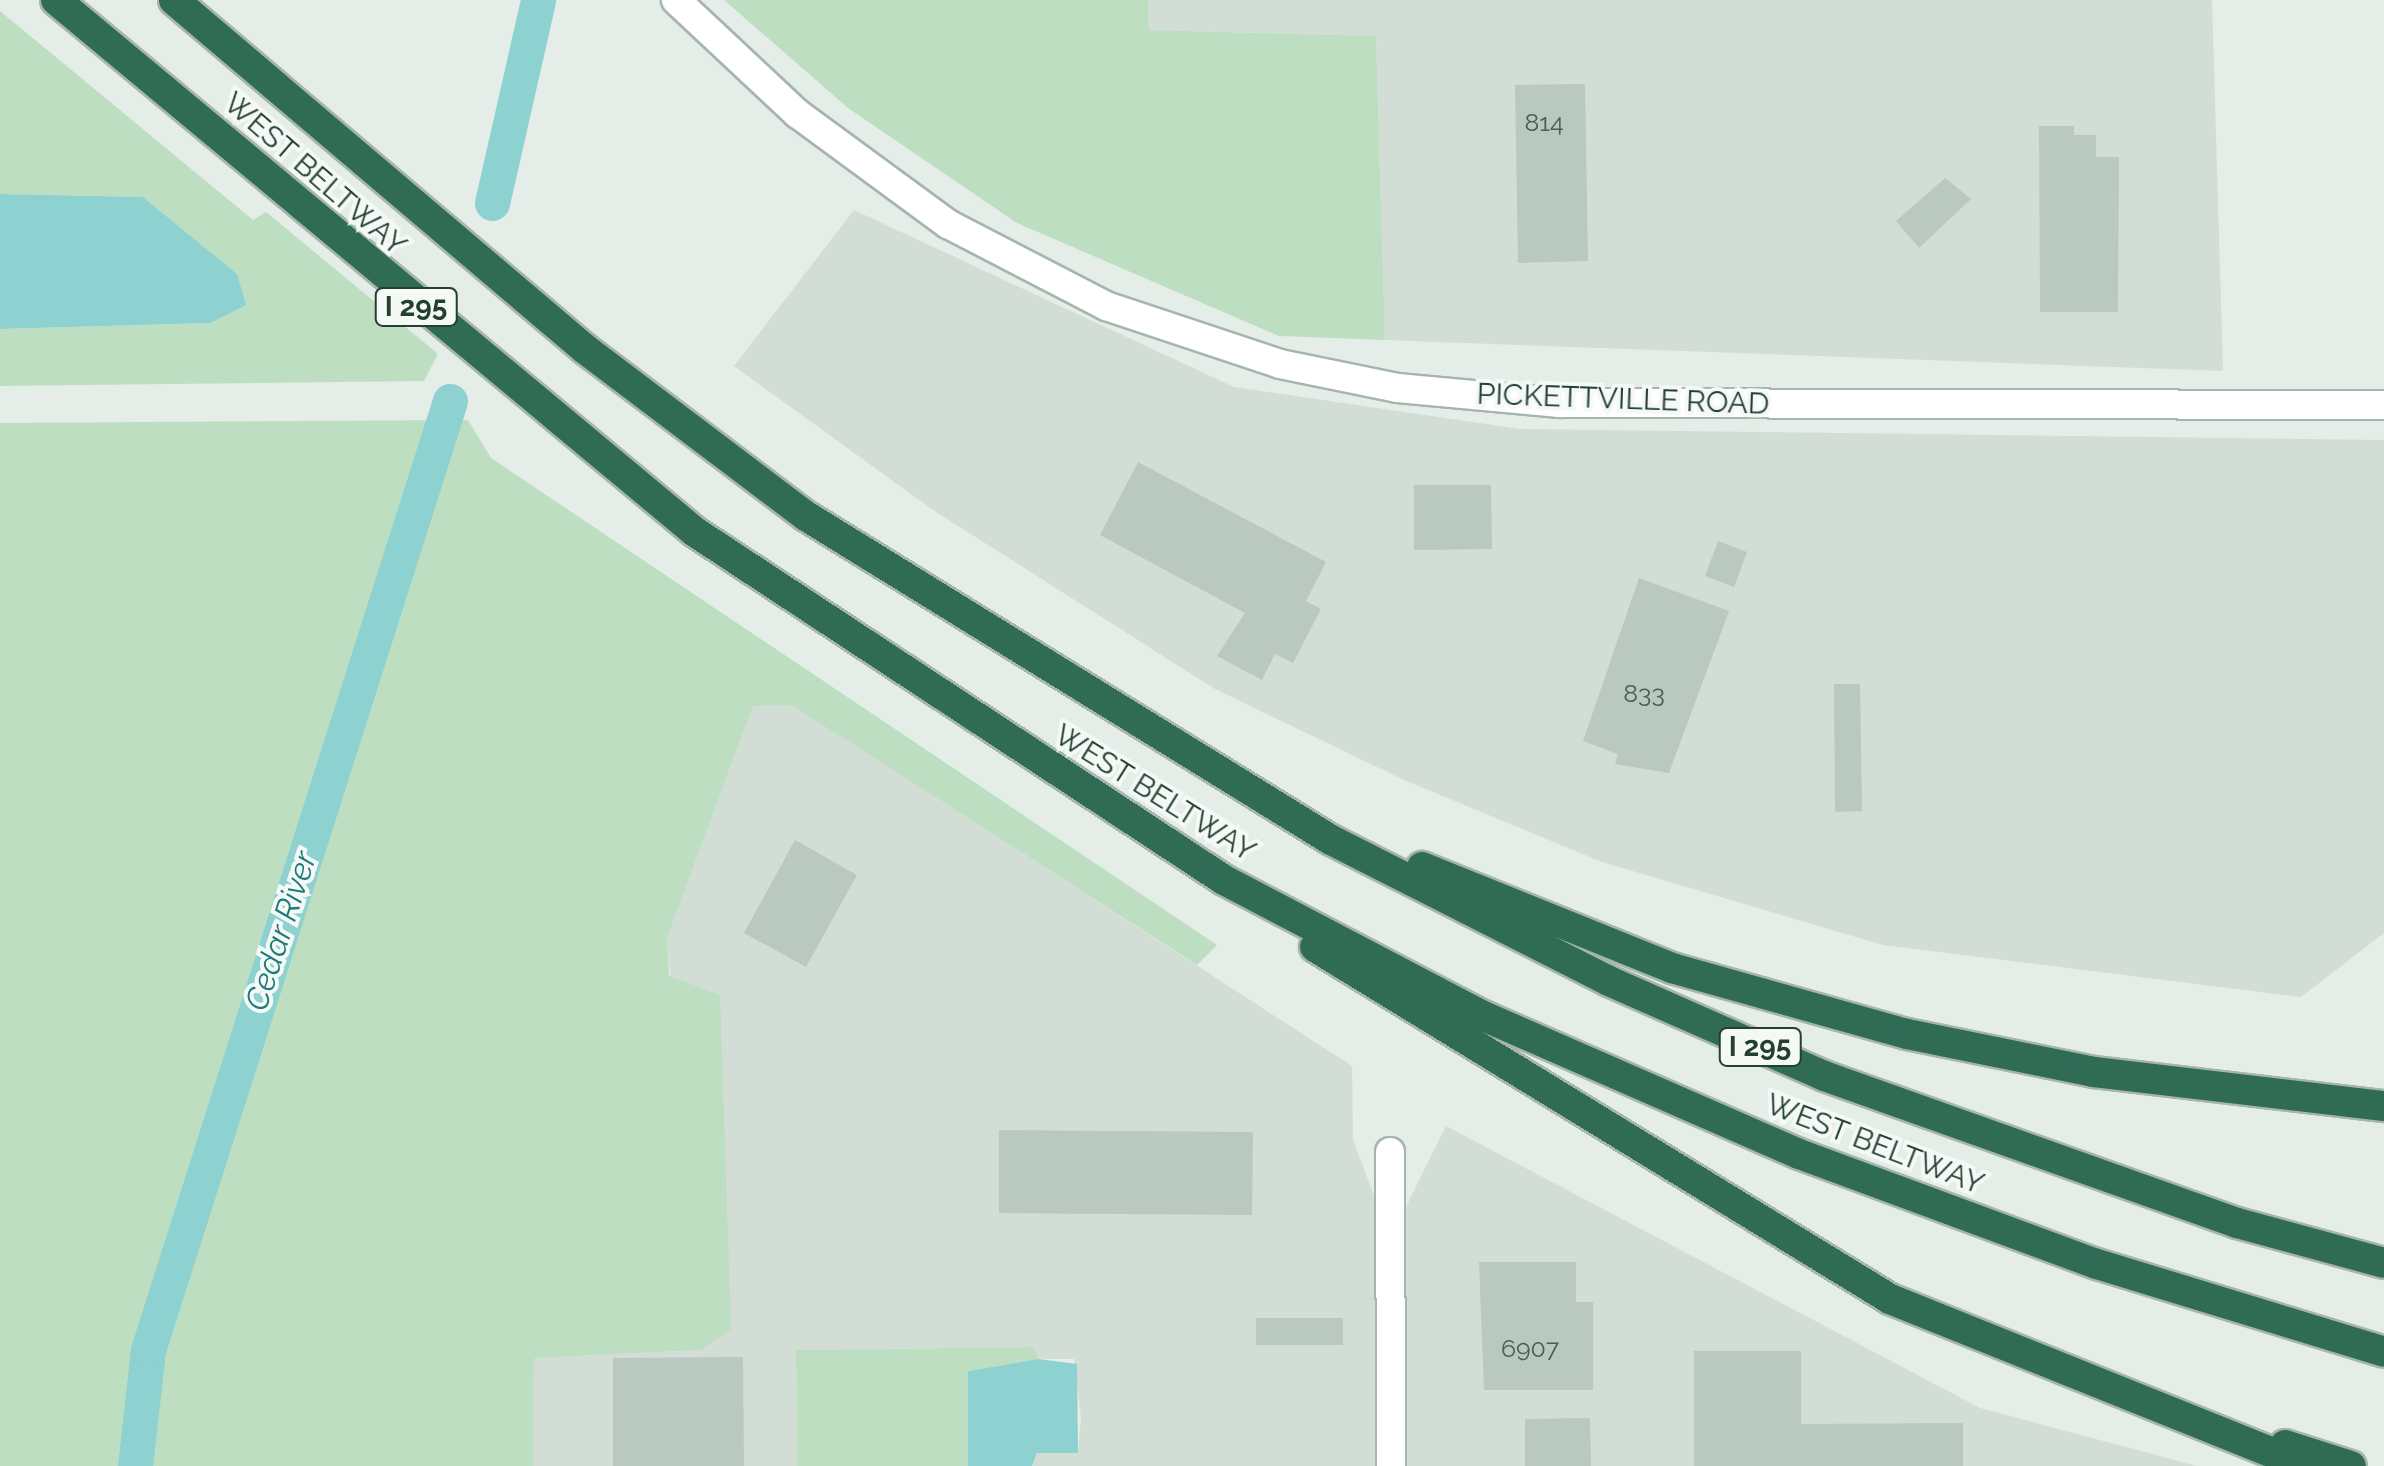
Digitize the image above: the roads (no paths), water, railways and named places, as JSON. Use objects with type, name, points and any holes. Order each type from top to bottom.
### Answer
[{"type":"highway","name":"WEST BELTWAY","points":[[56,0],[695,532],[1224,880],[1481,1014],[1782,1146],[2096,1264],[2384,1352]]},
{"type":"highway","name":"WEST BELTWAY","points":[[174,0],[695,435],[1170,748],[1466,912],[1824,1076],[2237,1223],[2384,1263]]},
{"type":"highway","points":[[1170,748],[1519,911],[1708,979],[1998,1054],[2190,1086],[2340,1096],[2384,1106]]},
{"type":"highway","points":[[1224,880],[1322,953],[1766,1231],[1890,1298],[2305,1466]]},
{"type":"highway","points":[[2340,1096],[2384,1083]]},
{"type":"highway","points":[[2139,1399],[2351,1466]]},
{"type":"street","name":"PICKETTVILLE ROAD","points":[[676,0],[798,114],[948,224],[1106,306],[1280,364],[1398,388],[1559,403],[2384,405]]},
{"type":"street","points":[[1390,1152],[1391,1466]]},
{"type":"water","points":[[0,194],[143,197],[237,274],[246,305],[210,323],[0,329]]},
{"type":"water","points":[[1038,1359],[1077,1364],[1078,1453],[1037,1453],[1032,1466],[968,1466],[968,1371]]},
{"type":"waterway","name":"Cedar River","points":[[492,203],[538,0]]},
{"type":"waterway","name":"Cedar River","points":[[135,1466],[148,1350],[450,401]]}]
